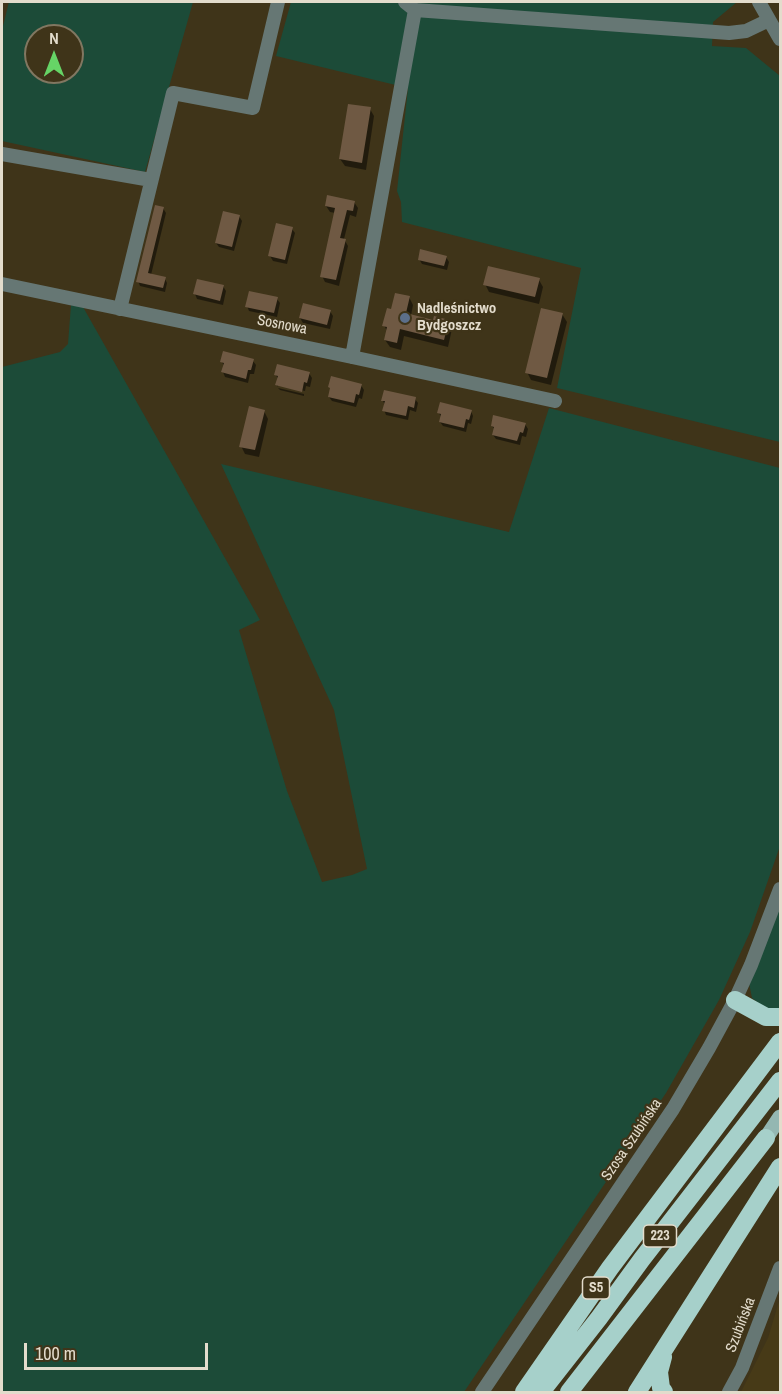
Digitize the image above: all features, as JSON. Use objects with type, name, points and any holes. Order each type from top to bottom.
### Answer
[{"type":"highway","points":[[735,1000],[766,1017],[780,1017]]},
{"type":"highway","name":"S5","points":[[524,1392],[610,1268],[780,1042]]},
{"type":"highway","name":"223","points":[[541,1392],[780,1081]]},
{"type":"highway","name":"223","points":[[569,1392],[765,1138]]},
{"type":"highway","points":[[638,1392],[780,1167]]},
{"type":"highway","points":[[663,1392],[659,1372],[666,1348]]},
{"type":"main road","name":"223","points":[[765,1138],[780,1117]]},
{"type":"street","points":[[120,309],[173,93],[253,108],[278,2]]},
{"type":"street","points":[[759,2],[780,39]]},
{"type":"street","points":[[352,357],[410,6],[729,33],[746,31],[770,20]]},
{"type":"street","points":[[2,154],[152,180]]},
{"type":"street","name":"Sosnowa","points":[[2,284],[555,401]]},
{"type":"street","name":"Szosa Szubińska","points":[[482,1392],[673,1109],[735,1000],[780,889]]},
{"type":"street","name":"Szubińska","points":[[729,1392],[742,1368],[780,1268]]},
{"type":"shaded area","points":[[780,1298],[780,1392],[741,1392],[768,1338]]},
{"type":"green space","points":[[9,2],[193,2],[145,172],[2,141],[2,30]]},
{"type":"green space","points":[[291,2],[737,2],[713,22],[712,46],[746,48],[780,76],[780,442],[557,388],[581,268],[402,222],[401,202],[397,191],[408,88],[276,56]]},
{"type":"green space","points":[[71,305],[83,307],[260,620],[239,630],[287,791],[322,882],[367,869],[334,710],[221,464],[509,532],[549,408],[780,468],[780,846],[750,932],[719,1000],[666,1093],[464,1392],[2,1392],[2,367],[60,352],[68,344]]},
{"type":"green space","points":[[780,902],[780,1009],[770,1010],[752,998],[749,983]]},
{"type":"building","points":[[348,104],[371,107],[362,163],[339,159]]},
{"type":"building","points":[[327,195],[355,201],[353,211],[347,210],[340,238],[346,239],[336,280],[320,277],[335,208],[325,206]]},
{"type":"building","points":[[155,205],[164,207],[148,273],[166,277],[163,288],[136,282]]},
{"type":"building","points":[[223,211],[240,215],[232,247],[215,243]]},
{"type":"building","points":[[276,223],[293,227],[285,260],[268,256]]},
{"type":"building","points":[[420,249],[447,256],[444,266],[418,260]]},
{"type":"building","points":[[488,266],[540,278],[535,297],[483,285]]},
{"type":"building","points":[[197,279],[224,285],[220,301],[193,294]]},
{"type":"building","points":[[249,291],[278,297],[274,313],[245,307]]},
{"type":"building","name":"Nadleśnictwo Bydgoszcz","points":[[395,293],[410,296],[406,313],[433,320],[434,316],[449,320],[444,340],[400,329],[397,343],[384,340],[387,327],[382,326],[387,308],[391,309]]},
{"type":"building","points":[[303,303],[331,310],[327,325],[299,318]]},
{"type":"building","points":[[541,308],[563,313],[547,378],[525,373]]},
{"type":"building","points":[[223,351],[254,359],[246,379],[221,372],[224,363],[220,362]]},
{"type":"building","points":[[277,364],[310,372],[307,383],[304,382],[302,392],[275,385],[278,376],[274,375]]},
{"type":"building","points":[[331,376],[362,384],[354,403],[328,397]]},
{"type":"building","points":[[384,390],[416,397],[414,408],[408,406],[406,416],[382,411],[385,401],[381,401]]},
{"type":"building","points":[[440,402],[472,410],[469,420],[466,419],[464,428],[439,422],[441,414],[437,413]]},
{"type":"building","points":[[249,406],[265,410],[255,450],[239,447]]},
{"type":"building","points":[[493,415],[526,423],[517,441],[492,435]]},
{"type":"place","name":"Nadleśnictwo Bydgoszcz","points":[[405,318]]}]
